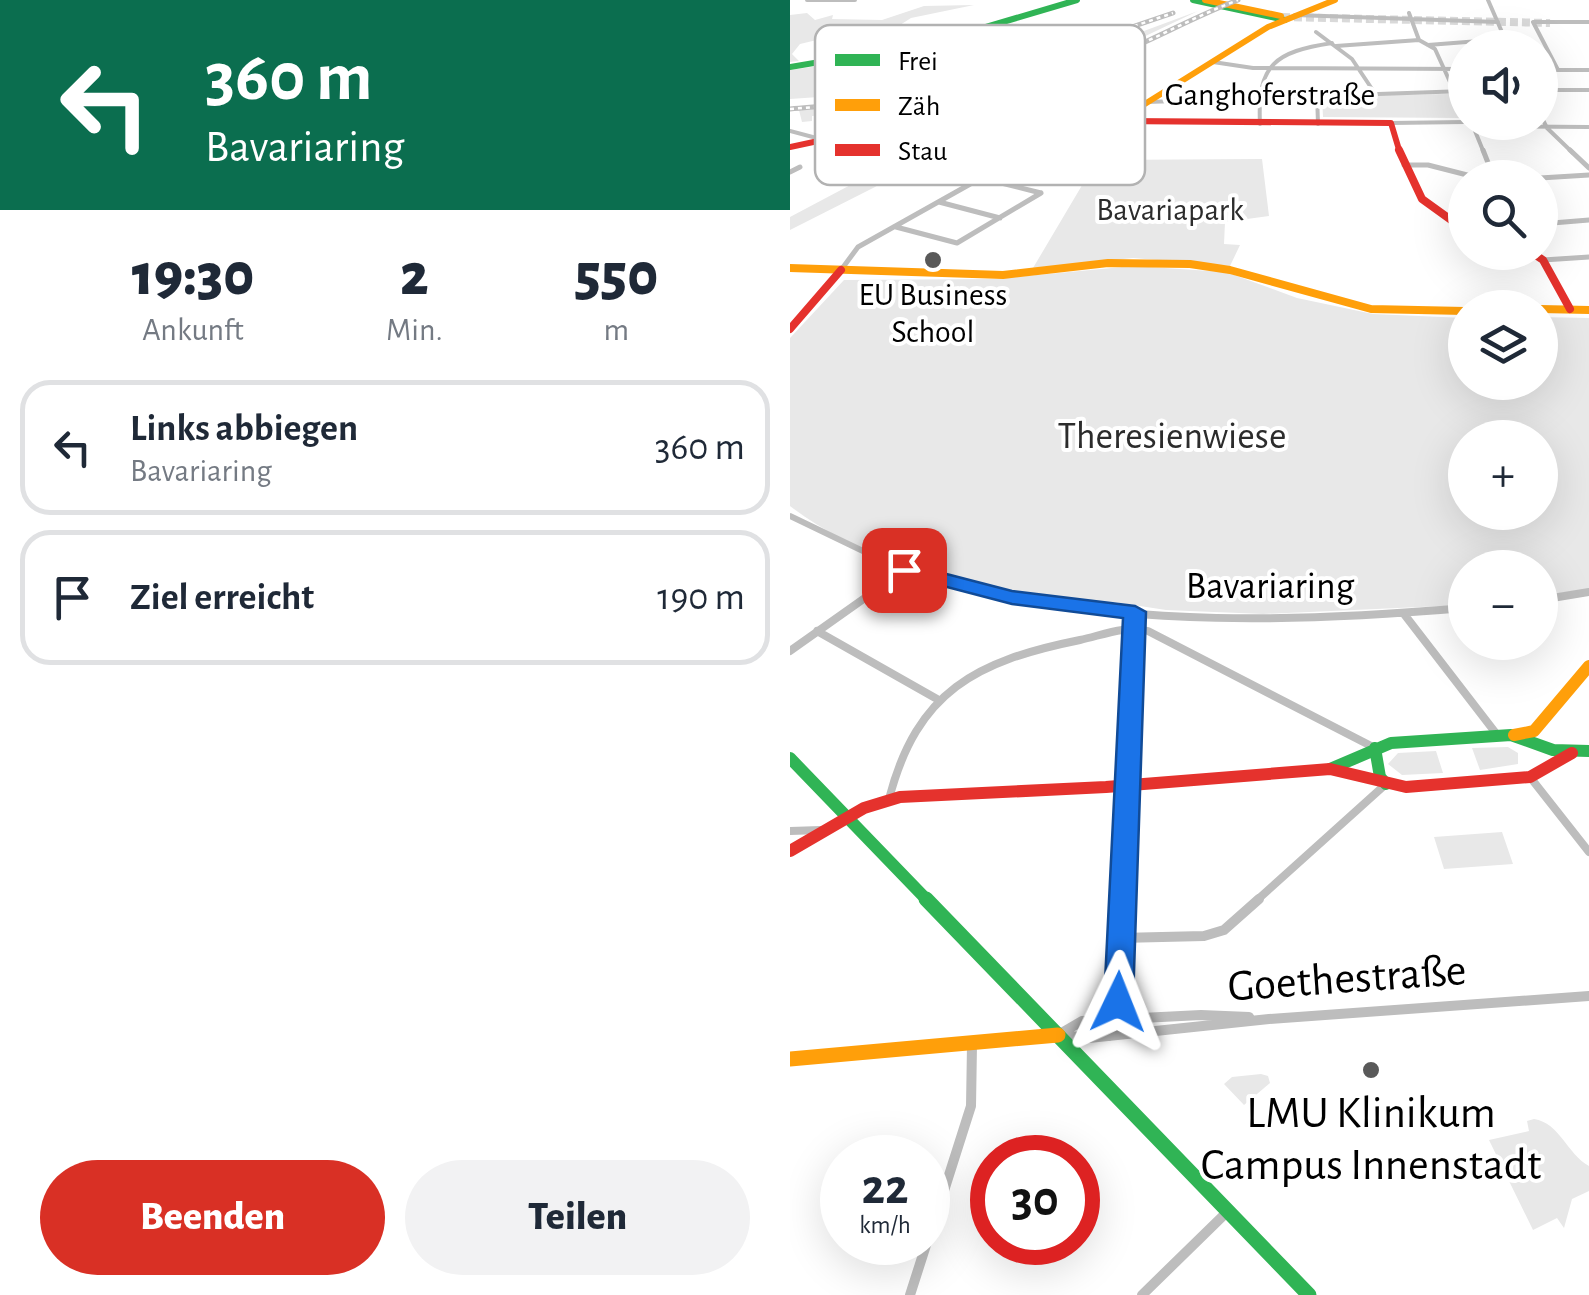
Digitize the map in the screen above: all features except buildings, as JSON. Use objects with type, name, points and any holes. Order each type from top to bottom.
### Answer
[{"type":"main road","points":[[984,25],[1045,4],[1073,0]]},
{"type":"main road","points":[[1193,0],[1295,15]]},
{"type":"main road","points":[[1207,0],[1295,15]]},
{"type":"main road","points":[[1227,0],[1295,15]]},
{"type":"main road","points":[[1147,102],[1262,32],[1335,0]]},
{"type":"main road","points":[[790,66],[815,62]]},
{"type":"main road","name":"Ganghoferstraße","points":[[1145,122],[1391,123]]},
{"type":"main road","points":[[1391,123],[1421,205],[1448,220]]},
{"type":"main road","points":[[790,147],[815,142]]},
{"type":"main road","points":[[790,268],[1003,274],[1108,262],[1176,264],[1230,270],[1371,310],[1448,310]]},
{"type":"main road","points":[[790,329],[841,270]]},
{"type":"main road","points":[[1546,270],[1570,309]]},
{"type":"main road","points":[[1558,309],[1589,310]]},
{"type":"main road","points":[[1330,769],[1392,744],[1534,731],[1589,666]]},
{"type":"main road","points":[[1533,775],[1540,759],[1534,731]]},
{"type":"main road","points":[[1505,736],[1572,752],[1589,751]]},
{"type":"main road","points":[[1375,748],[1380,777],[1386,784]]},
{"type":"main road","points":[[790,852],[848,817],[889,799],[1330,769],[1406,787],[1533,775],[1572,752]]},
{"type":"main road","points":[[790,758],[1309,1295]]},
{"type":"main road","points":[[790,1059],[1058,1034]]},
{"type":"street","points":[[807,0],[855,0]]},
{"type":"street","points":[[1428,44],[1504,40],[1488,0]]},
{"type":"street","points":[[1408,13],[1419,40]]},
{"type":"street","points":[[1295,15],[1498,22]]},
{"type":"street","points":[[1537,30],[1533,22],[1588,23]]},
{"type":"street","points":[[1316,32],[1359,68],[1374,92]]},
{"type":"street","points":[[1260,124],[1258,86],[1267,68],[1291,50],[1419,40],[1436,49],[1448,79]]},
{"type":"street","points":[[1213,62],[1267,68],[1448,69]]},
{"type":"street","points":[[1558,70],[1589,70]]},
{"type":"street","points":[[1558,90],[1589,90]]},
{"type":"street","points":[[1147,102],[1448,91]]},
{"type":"street","points":[[1317,94],[1318,124]]},
{"type":"street","name":"Ganghoferstraße","points":[[1391,123],[1448,122]]},
{"type":"street","points":[[1558,126],[1589,126]]},
{"type":"street","points":[[1558,139],[1589,171]]},
{"type":"street","points":[[790,164],[800,167],[790,172]]},
{"type":"street","points":[[1404,165],[1448,170]]},
{"type":"street","points":[[1558,175],[1589,171]]},
{"type":"street","points":[[841,270],[858,247],[969,185]]},
{"type":"street","points":[[895,227],[957,243],[1041,193],[1009,185]]},
{"type":"street","points":[[939,202],[1000,218]]},
{"type":"street","points":[[1558,223],[1589,220]]},
{"type":"street","points":[[1558,256],[1589,257]]},
{"type":"street","name":"Bavariaring","points":[[790,516],[904,570],[1012,597],[1135,612],[1276,618],[1448,610]]},
{"type":"street","points":[[790,650],[904,570]]},
{"type":"street","points":[[1558,597],[1589,592]]},
{"type":"street","points":[[1110,1036],[1117,1018],[1135,612]]},
{"type":"street","points":[[1404,614],[1505,736]]},
{"type":"street","points":[[889,799],[895,764],[906,740],[937,699],[989,665],[1013,656],[1134,628],[1148,631],[1375,748]]},
{"type":"street","points":[[818,631],[937,699]]},
{"type":"street","points":[[1533,775],[1589,852]]},
{"type":"street","points":[[1120,938],[1204,936],[1224,930],[1386,784]]},
{"type":"street","points":[[790,831],[825,830]]},
{"type":"street","name":"Goethestraße","points":[[1058,1034],[1082,1039],[1269,1019],[1589,996]]},
{"type":"street","points":[[1058,1034],[1074,1022],[1117,1018],[1209,1015],[1269,1019]]},
{"type":"street","points":[[950,1171],[971,1106],[972,1045]]},
{"type":"street","points":[[1142,1295],[1228,1211]]},
{"type":"street","points":[[910,1295],[920,1265]]},
{"type":"green space","points":[[974,5],[911,18],[900,25],[815,25],[815,40],[800,44],[792,54],[799,61],[790,62],[790,15],[807,13],[815,20],[833,15],[832,19],[882,20],[924,6]]},
{"type":"green space","points":[[1198,11],[1145,36],[1145,31]]},
{"type":"green space","points":[[815,67],[815,97],[790,99],[790,70]]},
{"type":"green space","points":[[1448,94],[1448,118],[1323,117],[1322,96]]},
{"type":"green space","points":[[815,108],[812,121],[802,122],[799,110]]},
{"type":"green space","name":"Bavariapark","points":[[1262,159],[1269,216],[1225,222],[1224,244],[1240,245],[1230,266],[1133,258],[1033,268],[1082,185],[1145,185],[1145,160]]},
{"type":"green space","points":[[850,185],[878,185],[790,230],[790,217]]},
{"type":"green space","name":"Theresienwiese","points":[[1133,266],[1226,272],[1297,298],[1373,314],[1448,317],[1448,400],[1558,400],[1558,317],[1589,318],[1589,589],[1558,593],[1558,550],[1448,550],[1448,606],[1263,614],[1166,610],[1114,602],[1105,605],[981,585],[899,563],[860,547],[790,506],[790,338],[844,280],[995,279]]},
{"type":"green space","points":[[1508,747],[1518,753],[1518,764],[1480,770],[1472,748]]},
{"type":"green space","points":[[1436,751],[1443,773],[1402,775],[1388,764],[1398,753]]},
{"type":"green space","points":[[1502,832],[1513,864],[1444,869],[1434,837]]},
{"type":"green space","points":[[1268,1076],[1270,1083],[1244,1105],[1224,1084],[1232,1077]]},
{"type":"green space","points":[[1534,1119],[1550,1126],[1589,1166],[1589,1191],[1572,1199],[1564,1228],[1557,1218],[1533,1230],[1489,1140],[1529,1131],[1527,1121]]},
{"type":"tunnel","points":[[1282,17],[1550,23]]},
{"type":"railway","points":[[1145,42],[1238,0]]},
{"type":"railway","points":[[1138,25],[1173,13]]},
{"type":"railway","points":[[790,109],[815,107]]},
{"type":"traffic: fast","points":[[993,25],[1077,0]]},
{"type":"traffic: fast","points":[[1193,0],[1285,20]]},
{"type":"traffic: fast","points":[[790,67],[815,63]]},
{"type":"traffic: fast","points":[[1330,769],[1391,743],[1511,735],[1553,750],[1589,751]]},
{"type":"traffic: fast","points":[[1375,748],[1380,777],[1386,784]]},
{"type":"traffic: fast","points":[[790,758],[1309,1295]]},
{"type":"traffic: slow","points":[[1205,0],[1281,16]]},
{"type":"traffic: slow","points":[[1145,104],[1268,27],[1335,0]]},
{"type":"traffic: slow","points":[[790,268],[1003,275],[1108,263],[1190,264],[1230,270],[1371,309],[1448,311]]},
{"type":"traffic: slow","points":[[1558,309],[1589,310]]},
{"type":"traffic: slow","points":[[1514,735],[1534,731],[1589,666]]},
{"type":"traffic: slow","points":[[790,1059],[1058,1035]]},
{"type":"traffic: jam","points":[[1145,121],[1391,123],[1414,187],[1448,222]]},
{"type":"traffic: jam","points":[[790,147],[815,142]]},
{"type":"traffic: jam","points":[[790,329],[841,270]]},
{"type":"traffic: jam","points":[[1549,270],[1570,309]]},
{"type":"traffic: jam","points":[[790,851],[864,808],[900,797],[1106,787],[1330,769],[1406,787],[1530,777],[1572,753]]},
{"type":"place","name":"EU Business School","points":[[933,260]]},
{"type":"place","name":"LMU Klinikum Campus Innenstadt","points":[[1371,1070]]},
{"type":"route","points":[[904,570],[1012,597],[1135,612],[1118,1002]]}]
